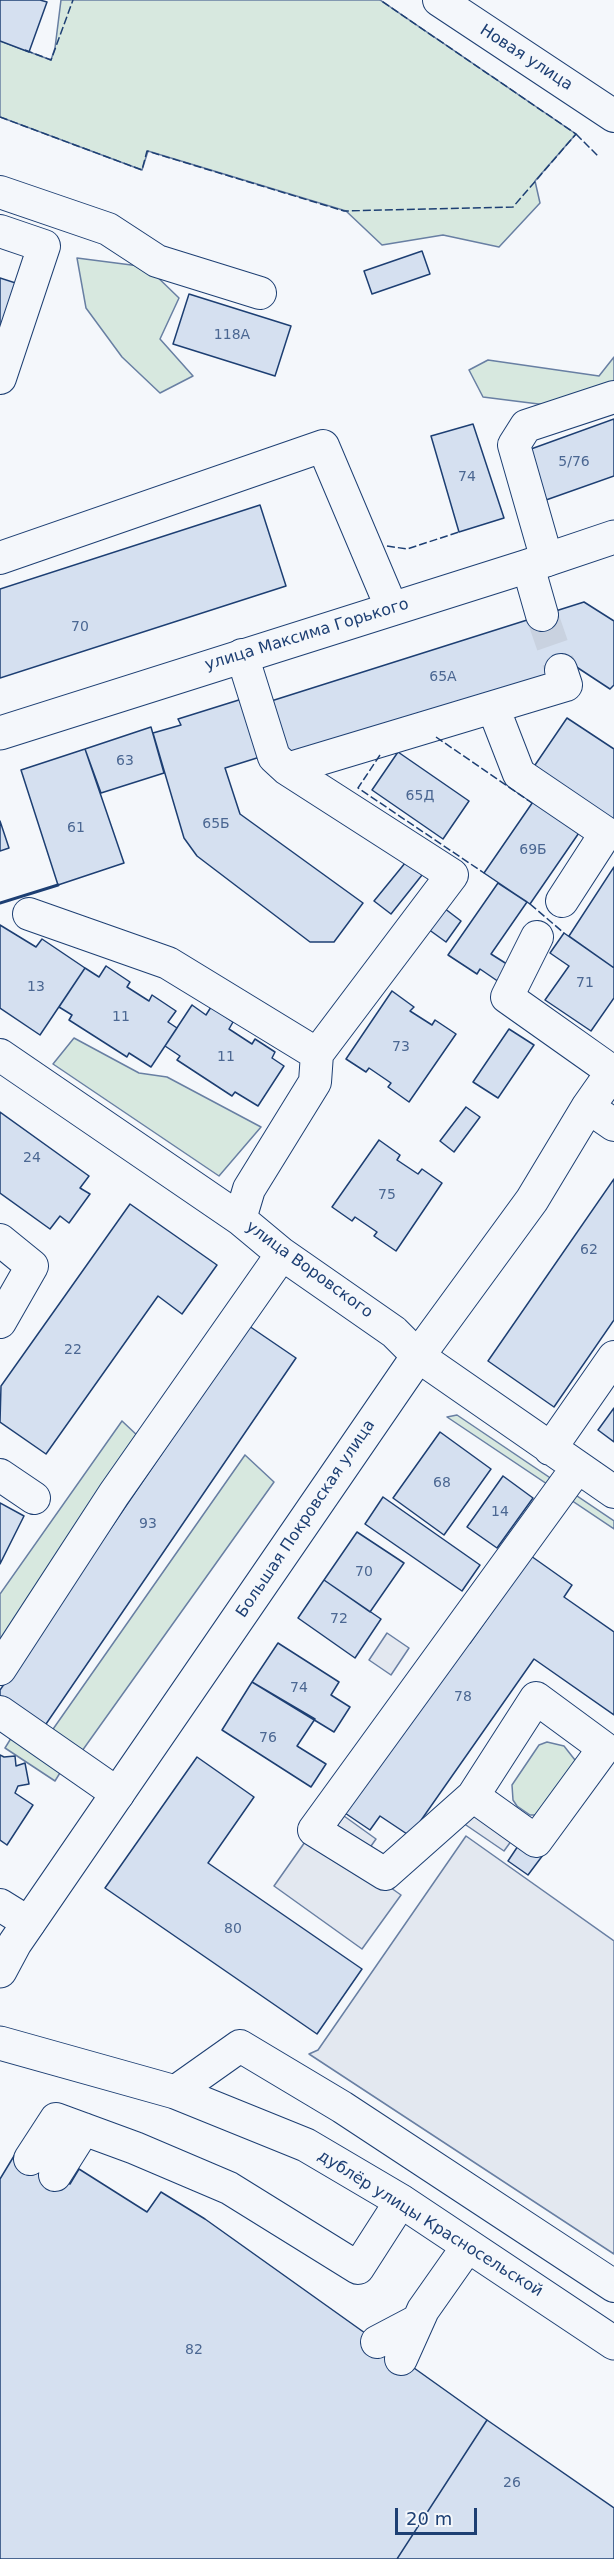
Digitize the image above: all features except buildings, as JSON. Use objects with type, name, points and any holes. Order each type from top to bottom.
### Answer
[{"type":"main road","name":"улица Максима Горького","points":[[0,733],[614,537]]},
{"type":"main road","name":"Большая Покровская улица","points":[[0,1971],[29,1923],[418,1356],[532,1200],[601,1116],[613,1071]]},
{"type":"main road","name":"дублёр улицы Красносельской","points":[[0,2043],[175,2092],[306,2145],[401,2201],[614,2343]]},
{"type":"street","name":"Новая улица","points":[[439,0],[474,10],[609,102]]},
{"type":"street","points":[[0,192],[108,229],[157,261],[260,293]]},
{"type":"street","points":[[0,231],[44,246],[0,378]]},
{"type":"street","points":[[543,615],[538,563],[514,445],[526,426],[614,397]]},
{"type":"street","points":[[0,558],[323,446],[392,609]]},
{"type":"street","points":[[240,1219],[249,1189],[315,1082],[317,1054],[452,875],[287,769],[274,757],[242,655]]},
{"type":"street","points":[[287,769],[566,685],[561,670]]},
{"type":"street","points":[[494,706],[519,774],[606,833],[562,900]]},
{"type":"street","points":[[29,914],[168,963],[317,1054]]},
{"type":"street","points":[[537,937],[507,997],[613,1071]]},
{"type":"street","name":"улица Воровского","points":[[0,1054],[240,1219],[282,1254],[394,1332],[418,1356],[614,1492]]},
{"type":"street","points":[[0,1240],[32,1266],[0,1322]]},
{"type":"street","points":[[0,1668],[114,1494],[282,1254]]},
{"type":"street","points":[[550,1449],[614,1357]]},
{"type":"street","points":[[473,1796],[385,1874],[314,1830],[577,1468]]},
{"type":"street","points":[[0,1475],[34,1498]]},
{"type":"street","points":[[0,1712],[118,1794]]},
{"type":"street","points":[[0,1905],[29,1923]]},
{"type":"street","points":[[175,2092],[240,2046],[342,2107],[614,2286]]},
{"type":"street","points":[[43,2167],[56,2119],[229,2188],[358,2268],[401,2201]]},
{"type":"street","points":[[389,2350],[415,2322],[468,2246]]},
{"type":"shaded area","points":[[61,0],[380,0],[576,134],[535,181],[540,203],[499,247],[443,235],[382,245],[346,211],[148,151],[142,170],[0,117],[0,41],[51,60],[55,48]]},
{"type":"shaded area","points":[[77,258],[147,267],[179,298],[160,339],[193,376],[160,393],[122,357],[86,308]]},
{"type":"shaded area","points":[[614,357],[614,396],[602,412],[483,397],[469,370],[488,360],[599,376]]},
{"type":"shaded area","points":[[74,1038],[139,1073],[167,1077],[261,1127],[219,1176],[53,1064]]},
{"type":"shaded area","points":[[457,1415],[614,1521],[614,1529],[447,1417]]},
{"type":"shaded area","points":[[122,1421],[156,1453],[0,1659],[0,1594]]},
{"type":"shaded area","points":[[245,1455],[274,1482],[82,1751],[51,1732]]},
{"type":"shaded area","points":[[387,1633],[409,1648],[391,1675],[369,1660]]},
{"type":"shaded area","points":[[13,1735],[63,1768],[55,1781],[5,1748]]},
{"type":"shaded area","points":[[547,1742],[564,1746],[575,1760],[576,1768],[540,1815],[530,1815],[517,1806],[513,1800],[512,1785],[539,1745]]},
{"type":"shaded area","points":[[476,1805],[517,1833],[504,1851],[463,1823]]},
{"type":"shaded area","points":[[344,1816],[376,1839],[364,1856],[332,1833]]},
{"type":"shaded area","points":[[312,1832],[401,1895],[362,1949],[274,1886]]},
{"type":"shaded area","points":[[466,1836],[614,1941],[614,2254],[309,2054],[318,2050]]},
{"type":"tunnel","points":[[542,615],[561,670]]},
{"type":"fence","points":[[25,50],[51,60],[73,0]]},
{"type":"fence","points":[[0,117],[142,170],[147,151],[344,211],[513,207],[576,134],[380,0]]},
{"type":"fence","points":[[576,134],[599,157]]},
{"type":"fence","points":[[387,546],[407,549],[459,532]]},
{"type":"fence","points":[[436,737],[532,803]]},
{"type":"fence","points":[[380,755],[358,788],[484,873]]},
{"type":"fence","points":[[530,904],[564,933]]},
{"type":"wall","points":[[0,903],[58,885]]}]
